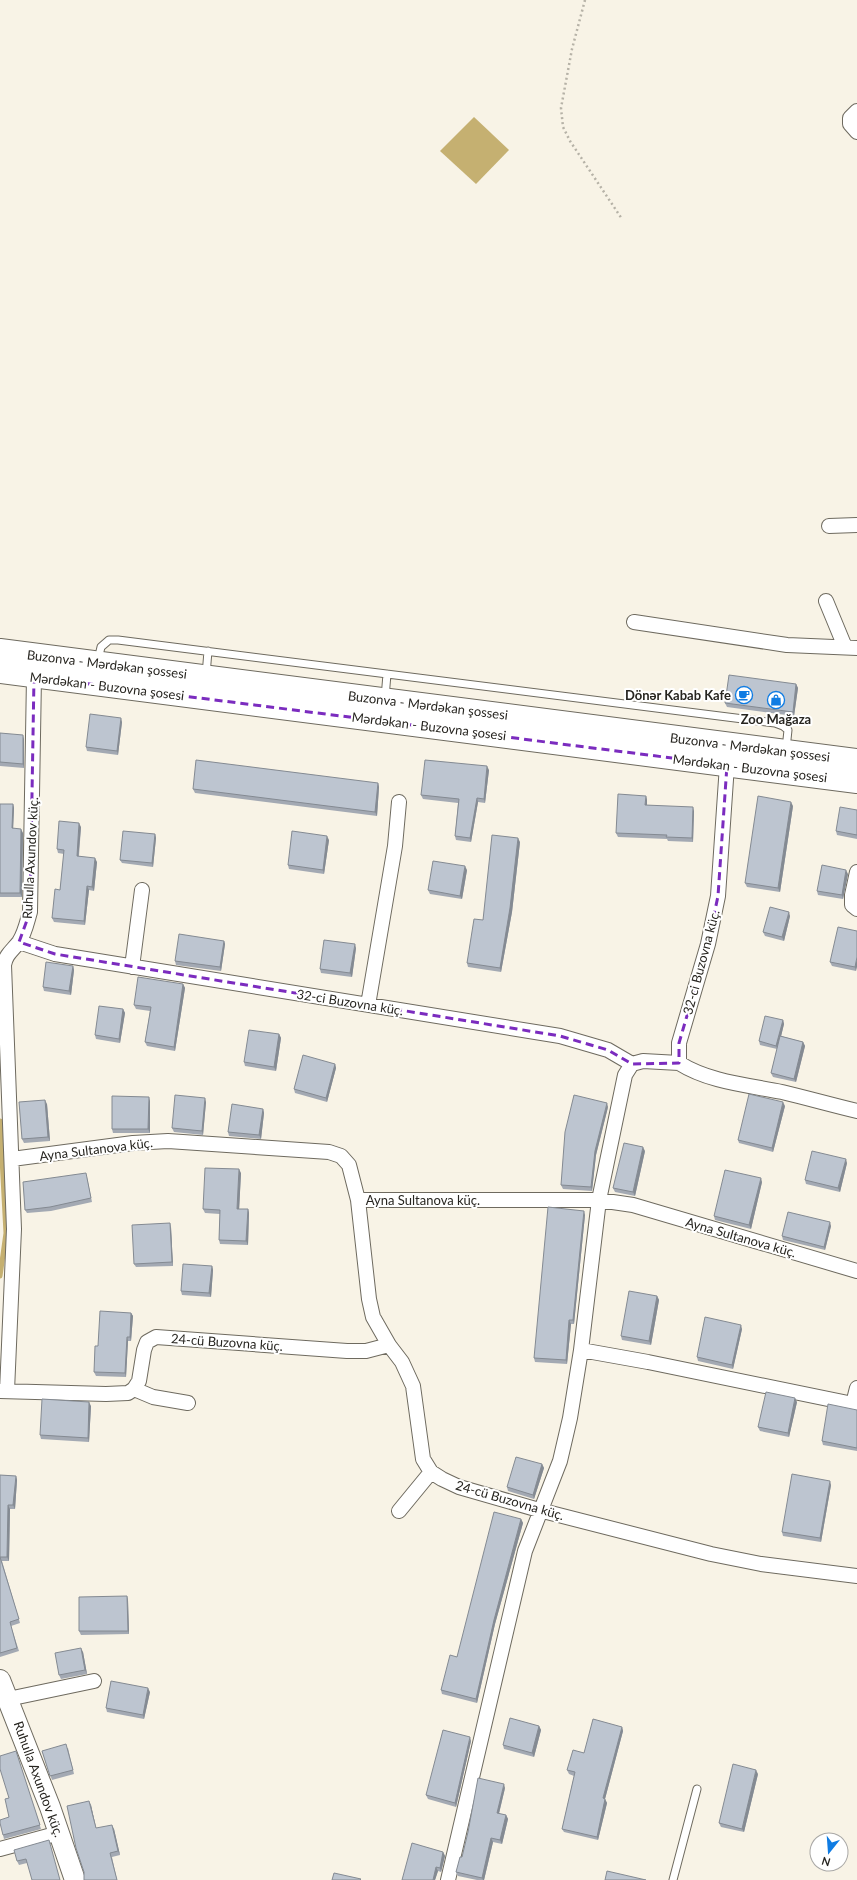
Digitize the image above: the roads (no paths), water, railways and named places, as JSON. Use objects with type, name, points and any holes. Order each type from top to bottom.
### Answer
[{"type":"main road","name":"Buzonva - Mərdəkan şossesi","points":[[0,650],[857,760]]},
{"type":"main road","name":"Mərdəkan - Buzovna şosesi","points":[[0,672],[857,782]]},
{"type":"street","points":[[857,111],[850,118],[850,124],[857,132]]},
{"type":"street","points":[[829,526],[857,525]]},
{"type":"street","points":[[826,602],[851,648]]},
{"type":"street","points":[[634,622],[787,645],[851,648]]},
{"type":"street","name":"Ruhulla Axundov küç.","points":[[3,1391],[14,1229],[4,965],[6,956],[19,942],[26,928],[30,912],[34,677]]},
{"type":"street","name":"32-ci Buzovna küç.","points":[[679,1063],[679,1043],[708,944],[718,896],[727,765]]},
{"type":"street","points":[[368,1005],[395,846],[399,802]]},
{"type":"street","points":[[857,872],[852,895],[852,905],[857,909]]},
{"type":"street","points":[[132,967],[142,890]]},
{"type":"street","name":"32-ci Buzovna küç.","points":[[19,942],[55,954],[560,1036],[608,1050],[632,1064]]},
{"type":"street","points":[[448,1880],[525,1551],[540,1510],[552,1485],[560,1461],[570,1418],[581,1350],[599,1200],[625,1075],[632,1064],[643,1061],[679,1063],[692,1072],[712,1078],[783,1092],[857,1111]]},
{"type":"street","name":"Ayna Sultanova küç.","points":[[12,1159],[108,1146],[168,1142],[329,1152],[341,1156],[349,1165],[358,1200],[599,1200],[633,1205],[857,1271]]},
{"type":"street","points":[[358,1200],[369,1300],[373,1317],[389,1345],[402,1362],[413,1386],[421,1452],[423,1459],[431,1472],[399,1511]]},
{"type":"street","name":"24-cü Buzovna küç.","points":[[134,1389],[139,1381],[147,1342],[156,1337],[347,1351],[366,1351],[389,1345]]},
{"type":"street","points":[[581,1350],[648,1362],[855,1405],[857,1388]]},
{"type":"street","points":[[3,1391],[106,1394],[128,1393],[134,1389],[152,1397],[188,1403]]},
{"type":"street","name":"24-cü Buzovna küç.","points":[[431,1472],[459,1487],[540,1510],[734,1559],[857,1576]]},
{"type":"street","name":"Ruhulla Axundov küç.","points":[[0,1680],[59,1832],[75,1880]]},
{"type":"street","points":[[8,1699],[94,1681]]},
{"type":"street","points":[[0,1849],[59,1832]]},
{"type":"lane","points":[[97,663],[101,647],[108,640],[208,651],[774,723],[783,726],[788,730],[786,751]]},
{"type":"lane","points":[[206,677],[208,651]]},
{"type":"lane","points":[[384,700],[387,674]]},
{"type":"lane","points":[[673,1880],[697,1789]]},
{"type":"waterway","points":[[0,1121],[6,1233],[0,1276]]},
{"type":"place","name":"Dönər Kabab Kafe","points":[[744,695]]},
{"type":"place","name":"Zoo Mağaza","points":[[776,700]]}]
